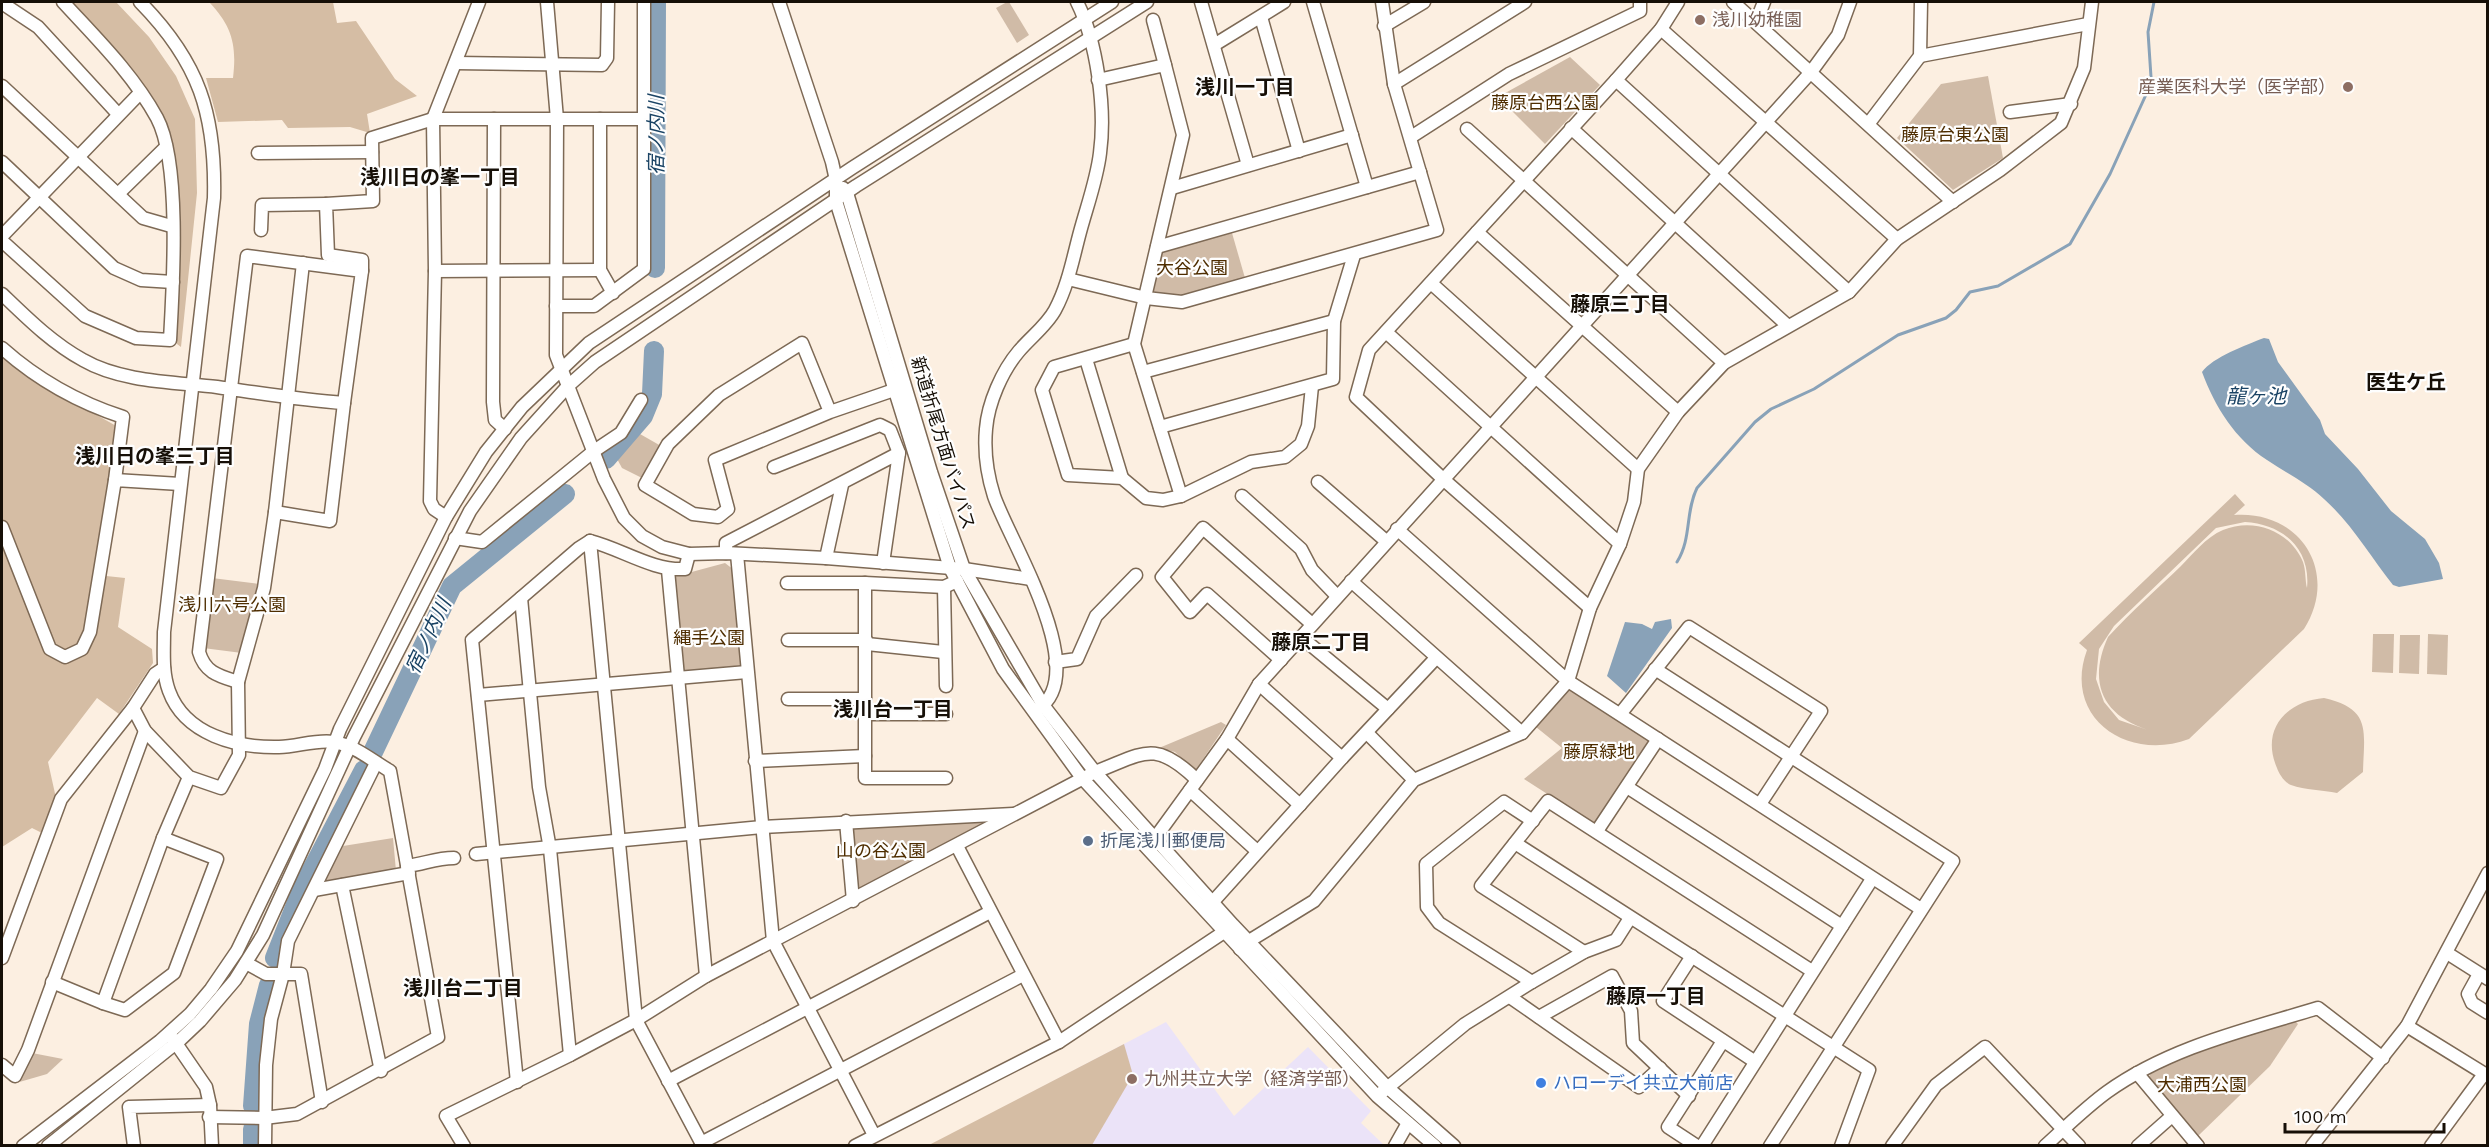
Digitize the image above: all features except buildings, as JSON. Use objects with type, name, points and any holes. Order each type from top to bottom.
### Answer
[{"type":"street","points":[[2,240],[85,316],[136,338],[170,340],[173,282],[172,182],[166,147],[158,120],[125,70],[63,2]]},
{"type":"street","points":[[446,517],[434,509],[430,501],[435,271],[433,118],[479,2]]},
{"type":"street","points":[[547,2],[557,118],[556,355],[611,496],[624,518],[642,536],[662,547],[689,554],[732,553],[826,558],[964,569],[1031,579]]},
{"type":"street","points":[[456,63],[602,64],[607,58],[608,2]]},
{"type":"street","points":[[556,306],[594,306],[644,269],[646,118],[644,2]]},
{"type":"street","points":[[779,2],[836,180],[836,201],[950,568],[1003,669],[1032,713],[1082,778],[1151,844],[1209,905],[1228,929],[1382,1091],[1408,1123],[1435,1146]]},
{"type":"street","points":[[1032,713],[1043,705],[1054,690],[1055,662],[1050,623],[994,495],[984,450],[987,412],[1017,353],[1054,311],[1068,279],[1100,154],[1103,116],[1098,80],[1089,39],[1077,2]]},
{"type":"street","points":[[23,1146],[172,1038],[211,989],[237,951],[315,790],[334,742],[446,517],[465,484],[522,407],[588,343],[1112,2]]},
{"type":"street","points":[[49,1145],[218,1001],[246,963],[263,935],[349,748],[455,538],[502,462],[568,386],[595,362],[847,193],[1147,2]]},
{"type":"street","points":[[1201,2],[1248,165]]},
{"type":"street","points":[[1214,45],[1284,2]]},
{"type":"street","points":[[1313,2],[1366,187]]},
{"type":"street","points":[[1068,279],[1146,298],[1182,302],[1437,230],[1394,84],[1382,2]]},
{"type":"street","points":[[1384,27],[1424,2]]},
{"type":"street","points":[[1394,84],[1526,2]]},
{"type":"street","points":[[1411,137],[1509,74],[1640,11],[1640,2]]},
{"type":"street","points":[[1590,608],[1443,479],[1356,397],[1370,350],[1616,80],[1661,29],[1678,2]]},
{"type":"street","points":[[1733,2],[1869,123],[1953,202]]},
{"type":"street","points":[[1756,22],[1764,2]]},
{"type":"street","points":[[1151,844],[1227,739],[1260,684],[1386,541],[1811,72],[1838,35],[1853,2]]},
{"type":"street","points":[[1869,123],[1920,56],[1921,2]]},
{"type":"street","points":[[1245,945],[1314,901],[1414,780],[1522,733],[1568,681],[1590,608],[1620,544],[1634,502],[1638,469],[1678,412],[1724,363],[1849,292],[1897,239],[1953,202],[2061,123],[2071,104],[2084,68],[2092,2]]},
{"type":"street","points":[[2,3],[38,27],[118,114]]},
{"type":"street","points":[[134,1146],[129,1107],[210,1111],[264,1118],[297,1114],[381,1071],[438,1037],[390,771],[334,742],[279,747],[223,742],[182,713],[169,692],[164,668],[164,632],[214,198],[215,154],[209,117],[195,77],[172,39],[143,3]]},
{"type":"street","points":[[1261,17],[1299,152]]},
{"type":"street","points":[[1153,20],[1183,135],[1134,344],[1181,496]]},
{"type":"street","points":[[1920,56],[2088,24]]},
{"type":"street","points":[[1661,29],[1765,124],[1897,239]]},
{"type":"street","points":[[1098,80],[1165,65]]},
{"type":"street","points":[[1616,80],[1849,292]]},
{"type":"street","points":[[2,86],[143,218],[171,226]]},
{"type":"street","points":[[2,236],[140,93]]},
{"type":"street","points":[[2010,112],[2071,104]]},
{"type":"street","points":[[261,230],[262,199],[326,204],[373,201],[372,138],[433,118],[646,118]]},
{"type":"street","points":[[494,119],[493,402],[495,420],[504,429]]},
{"type":"street","points":[[600,119],[600,270],[613,292]]},
{"type":"street","points":[[1571,128],[1788,326]]},
{"type":"street","points":[[1467,129],[1724,363]]},
{"type":"street","points":[[1172,188],[1352,135]]},
{"type":"street","points":[[118,194],[166,147]]},
{"type":"street","points":[[258,153],[372,152]]},
{"type":"street","points":[[2,162],[114,267],[141,280],[173,282]]},
{"type":"street","points":[[1156,247],[1420,172]]},
{"type":"street","name":"新道折尾方面バイパス","points":[[836,180],[847,193],[931,472],[964,569],[1043,705],[1151,844]]},
{"type":"street","points":[[275,512],[330,520],[362,260],[328,255],[326,204]]},
{"type":"street","points":[[1477,232],[1678,412]]},
{"type":"street","points":[[1160,427],[1333,379],[1334,321],[1354,255]]},
{"type":"street","points":[[238,682],[216,675],[203,665],[199,652],[247,256],[362,271]]},
{"type":"street","points":[[133,708],[145,731],[189,777],[221,788],[238,755],[238,682],[264,588],[275,512],[303,263]]},
{"type":"street","points":[[435,271],[600,270]]},
{"type":"street","points":[[1431,283],[1638,469]]},
{"type":"street","points":[[2,294],[47,336],[83,361],[103,369],[133,376],[288,399],[344,404]]},
{"type":"street","points":[[1143,372],[1334,321]]},
{"type":"street","points":[[1386,332],[1620,544]]},
{"type":"street","points":[[830,412],[802,342],[719,395],[668,444],[645,485],[693,514],[718,517],[728,509],[715,460],[830,412],[894,390]]},
{"type":"street","points":[[1122,478],[1068,475],[1042,390],[1054,367],[1134,344]]},
{"type":"street","points":[[2,348],[28,371],[64,394],[123,417],[90,632],[82,648],[65,657],[50,649],[2,526]]},
{"type":"street","points":[[1086,359],[1122,478],[1146,498],[1163,500],[1181,496],[1251,462],[1285,457],[1301,444],[1308,426],[1312,386]]},
{"type":"street","points":[[455,538],[482,542],[594,451],[621,433],[641,400]]},
{"type":"street","points":[[774,467],[880,425],[890,430],[899,453],[883,563]]},
{"type":"street","points":[[874,1135],[839,1072],[773,941],[747,672],[732,553],[726,543],[842,485],[899,453]]},
{"type":"street","points":[[115,480],[180,484]]},
{"type":"street","points":[[1318,482],[1386,541]]},
{"type":"street","points":[[826,558],[842,485]]},
{"type":"street","points":[[1242,496],[1301,549],[1312,570],[1337,596]]},
{"type":"street","points":[[1281,660],[1207,594],[1191,612],[1162,577],[1203,528],[1312,624]]},
{"type":"street","points":[[1397,529],[1568,681],[1622,713],[1658,739],[1921,909]]},
{"type":"street","points":[[517,1083],[472,640],[579,548],[590,542],[609,546],[668,570],[685,569],[689,554]]},
{"type":"street","points":[[590,542],[636,1020],[702,1144],[1023,975]]},
{"type":"street","points":[[668,570],[706,976]]},
{"type":"street","points":[[1055,662],[1077,659],[1096,616],[1136,575]]},
{"type":"street","points":[[787,583],[944,586],[957,581]]},
{"type":"street","points":[[1352,581],[1522,733]]},
{"type":"street","points":[[865,583],[865,778],[946,778]]},
{"type":"street","points":[[944,586],[946,686]]},
{"type":"street","points":[[521,598],[539,787],[550,849],[570,1055]]},
{"type":"street","points":[[1622,713],[1689,627],[1821,711],[1760,804]]},
{"type":"street","points":[[1302,637],[1388,709]]},
{"type":"street","points":[[788,640],[866,642],[944,652]]},
{"type":"street","points":[[1209,905],[1436,658]]},
{"type":"street","points":[[2,958],[61,799],[133,708],[155,674],[164,668]]},
{"type":"street","points":[[1655,669],[1953,861],[1770,1146]]},
{"type":"street","points":[[478,695],[747,672]]},
{"type":"street","points":[[1260,684],[1342,758]]},
{"type":"street","points":[[788,699],[865,699]]},
{"type":"street","points":[[865,714],[946,714]]},
{"type":"street","points":[[2,1065],[15,1076],[28,1050],[145,731]]},
{"type":"street","points":[[1367,733],[1414,780]]},
{"type":"street","points":[[1227,739],[1300,805]]},
{"type":"street","points":[[1597,831],[1658,739]]},
{"type":"street","points":[[464,1146],[446,1116],[517,1083],[636,1020],[706,976],[854,901],[1082,778],[1141,752],[1162,754],[1180,763],[1193,785],[1257,851]]},
{"type":"street","points":[[755,761],[865,756]]},
{"type":"street","points":[[265,1146],[264,1118],[271,1019],[283,974],[288,941],[376,763]]},
{"type":"street","points":[[103,1003],[163,838],[189,777]]},
{"type":"street","points":[[1627,787],[1842,926]]},
{"type":"street","points":[[1584,952],[1481,886],[1548,801],[1812,971]]},
{"type":"street","points":[[1532,982],[1439,923],[1428,907],[1426,864],[1504,802],[1533,821]]},
{"type":"street","points":[[476,854],[550,849],[762,827],[1017,814]]},
{"type":"street","points":[[846,821],[854,901]]},
{"type":"street","points":[[52,982],[125,1010],[174,973],[217,859],[163,838]]},
{"type":"street","points":[[1515,843],[1869,1070],[1841,1146]]},
{"type":"street","points":[[957,846],[1059,1042]]},
{"type":"street","points":[[314,890],[408,870],[427,864],[434,858],[454,858]]},
{"type":"street","points":[[2312,1146],[2408,1026],[2487,873]]},
{"type":"street","points":[[1702,1146],[1872,879]]},
{"type":"street","points":[[342,885],[381,1071]]},
{"type":"street","points":[[668,1081],[990,912]]},
{"type":"street","points":[[1382,1091],[1465,1024],[1584,952],[1616,940],[1630,918]]},
{"type":"street","points":[[855,1146],[1059,1042],[1228,929]]},
{"type":"street","points":[[2447,953],[2485,976],[2468,994],[2472,1003],[2487,1013]]},
{"type":"street","points":[[1692,956],[1664,1001],[1754,1061]]},
{"type":"street","points":[[246,963],[266,974],[301,974],[322,1102]]},
{"type":"street","points":[[1539,1017],[1612,976],[1631,1011],[1633,1043],[1689,1096]]},
{"type":"street","points":[[1510,997],[1639,1087],[1660,1068]]},
{"type":"street","points":[[2045,1146],[2106,1093],[2137,1073],[2194,1046],[2318,1008],[2383,1058]]},
{"type":"street","points":[[2408,1026],[2486,1075],[2431,1146]]},
{"type":"street","points":[[172,1038],[206,1087],[212,1146]]},
{"type":"street","points":[[1697,1146],[1668,1127],[1723,1041]]},
{"type":"street","points":[[1892,1146],[1936,1086],[1985,1047],[2065,1128],[2079,1146]]},
{"type":"street","points":[[2137,1073],[2198,1146]]},
{"type":"street","points":[[1382,1091],[1454,1146]]},
{"type":"street","points":[[2138,1146],[2172,1116]]},
{"type":"street","points":[[1395,1146],[1408,1123]]},
{"type":"shaded area","points":[[72,2],[116,2],[149,37],[176,76],[195,119],[197,193],[181,347],[177,344],[179,223],[177,191],[174,161],[167,133],[157,109],[139,80]]},
{"type":"shaded area","points":[[209,2],[333,2],[337,23],[356,21],[395,79],[417,96],[367,114],[370,133],[350,127],[288,128],[282,120],[218,122],[206,78],[233,78],[234,56],[228,28]]},
{"type":"shaded area","points":[[2,354],[24,374],[118,427],[97,575],[125,578],[118,627],[152,649],[153,663],[119,714],[97,698],[48,762],[56,798],[42,833],[32,828],[2,847]]},
{"type":"shaded area","name":"九州共立大学（経済学部）","points":[[1166,1022],[1234,1116],[1308,1047],[1371,1111],[1361,1123],[1384,1145],[929,1146]]},
{"type":"shaded area","points":[[1124,1044],[1133,1075],[1092,1145],[929,1145]]},
{"type":"green space","points":[[1007,2],[1029,35],[1017,43],[996,8]]},
{"type":"green space","name":"藤原台西公園","points":[[1570,57],[1600,85],[1545,144],[1498,97]]},
{"type":"green space","name":"藤原台東公園","points":[[1988,76],[2003,158],[1953,190],[1897,138],[1941,84]]},
{"type":"green space","name":"大谷公園","points":[[1232,233],[1245,278],[1179,296],[1151,294],[1161,252]]},
{"type":"green space","points":[[640,434],[661,446],[644,479],[622,468],[616,457]]},
{"type":"green space","points":[[2235,494],[2245,505],[2234,515],[2257,516],[2278,523],[2295,534],[2307,549],[2315,567],[2318,586],[2314,608],[2304,629],[2189,739],[2166,745],[2144,744],[2123,739],[2106,729],[2092,714],[2084,696],[2082,674],[2087,650],[2079,643]],"holes":[[[2245,522],[2258,524],[2282,533],[2299,550],[2304,561],[2307,574],[2307,588],[2303,562],[2297,551],[2280,535],[2259,526],[2247,525],[2235,526],[2211,537],[2108,637],[2099,668],[2099,682],[2103,694],[2109,706],[2119,715],[2132,724],[2148,730],[2119,720],[2104,702],[2096,679],[2099,649],[2114,626],[2216,528]]]},
{"type":"green space","name":"縄手公園","points":[[725,563],[734,570],[742,665],[682,673],[673,577]]},
{"type":"green space","name":"浅川六号公園","points":[[212,578],[259,584],[242,653],[203,648]]},
{"type":"green space","points":[[2373,634],[2394,634],[2393,673],[2372,672]]},
{"type":"green space","points":[[2428,634],[2448,635],[2447,675],[2427,674]]},
{"type":"green space","points":[[2400,635],[2420,635],[2419,674],[2399,673]]},
{"type":"green space","name":"藤原緑地","points":[[1571,688],[1650,741],[1597,826],[1524,779],[1562,748],[1536,727]]},
{"type":"green space","points":[[2324,698],[2350,708],[2358,715],[2364,733],[2363,772],[2337,793],[2289,784],[2279,773],[2273,754],[2272,741],[2275,730],[2288,711],[2311,700]]},
{"type":"green space","points":[[1221,722],[1226,725],[1195,771],[1175,752],[1159,748]]},
{"type":"green space","name":"山の谷公園","points":[[988,821],[864,892],[857,889],[852,827]]},
{"type":"green space","points":[[393,838],[396,871],[324,882],[343,846]]},
{"type":"green space","name":"大浦西公園","points":[[2294,1020],[2298,1024],[2270,1066],[2198,1136],[2148,1080],[2151,1072],[2203,1047]]},
{"type":"green space","points":[[32,1053],[63,1059],[47,1074],[16,1083]]},
{"type":"water","name":"龍ヶ池","points":[[2264,338],[2269,339],[2278,362],[2320,420],[2325,434],[2358,469],[2391,511],[2425,539],[2439,563],[2443,579],[2399,587],[2393,585],[2352,530],[2324,499],[2256,452],[2227,421],[2213,398],[2202,372],[2222,356]]},
{"type":"water","points":[[1671,619],[1672,628],[1626,693],[1607,676],[1625,622],[1642,624],[1652,629],[1655,622]]},
{"type":"waterway","name":"宿ノ内川","points":[[655,268],[656,2]]},
{"type":"waterway","points":[[1677,562],[1685,544],[1691,506],[1697,488],[1755,422],[1771,409],[1814,389],[1898,335],[1946,318],[1956,310],[1970,292],[1998,286],[2070,244],[2110,174],[2149,88],[2151,77],[2148,32],[2154,2]]},
{"type":"waterway","name":"宿ノ内川","points":[[606,459],[643,416],[652,394],[654,351]]},
{"type":"waterway","name":"宿ノ内川","points":[[373,752],[452,586],[565,494]]},
{"type":"waterway","name":"宿ノ内川","points":[[275,958],[303,887],[364,770]]},
{"type":"waterway","name":"宿ノ内川","points":[[253,1106],[259,1024],[269,985]]},
{"type":"waterway","name":"宿ノ内川","points":[[253,1129],[253,1146]]},
{"type":"place","name":"浅川幼稚園","points":[[1700,20]]},
{"type":"place","name":"産業医科大学（医学部）","points":[[2348,87]]},
{"type":"place","name":"折尾浅川郵便局","points":[[1088,841]]},
{"type":"place","name":"九州共立大学（経済学部）","points":[[1132,1079]]},
{"type":"place","name":"ハローデイ共立大前店","points":[[1541,1083]]},
{"type":"district","name":"浅川一丁目","points":[[1245,87]]},
{"type":"district","name":"浅川日の峯一丁目","points":[[440,177]]},
{"type":"district","name":"藤原三丁目","points":[[1620,304]]},
{"type":"district","name":"医生ケ丘","points":[[2406,382]]},
{"type":"district","name":"浅川日の峯三丁目","points":[[155,456]]},
{"type":"district","name":"藤原二丁目","points":[[1321,642]]},
{"type":"district","name":"浅川台一丁目","points":[[893,709]]},
{"type":"district","name":"浅川台二丁目","points":[[463,988]]},
{"type":"district","name":"藤原一丁目","points":[[1656,996]]}]
